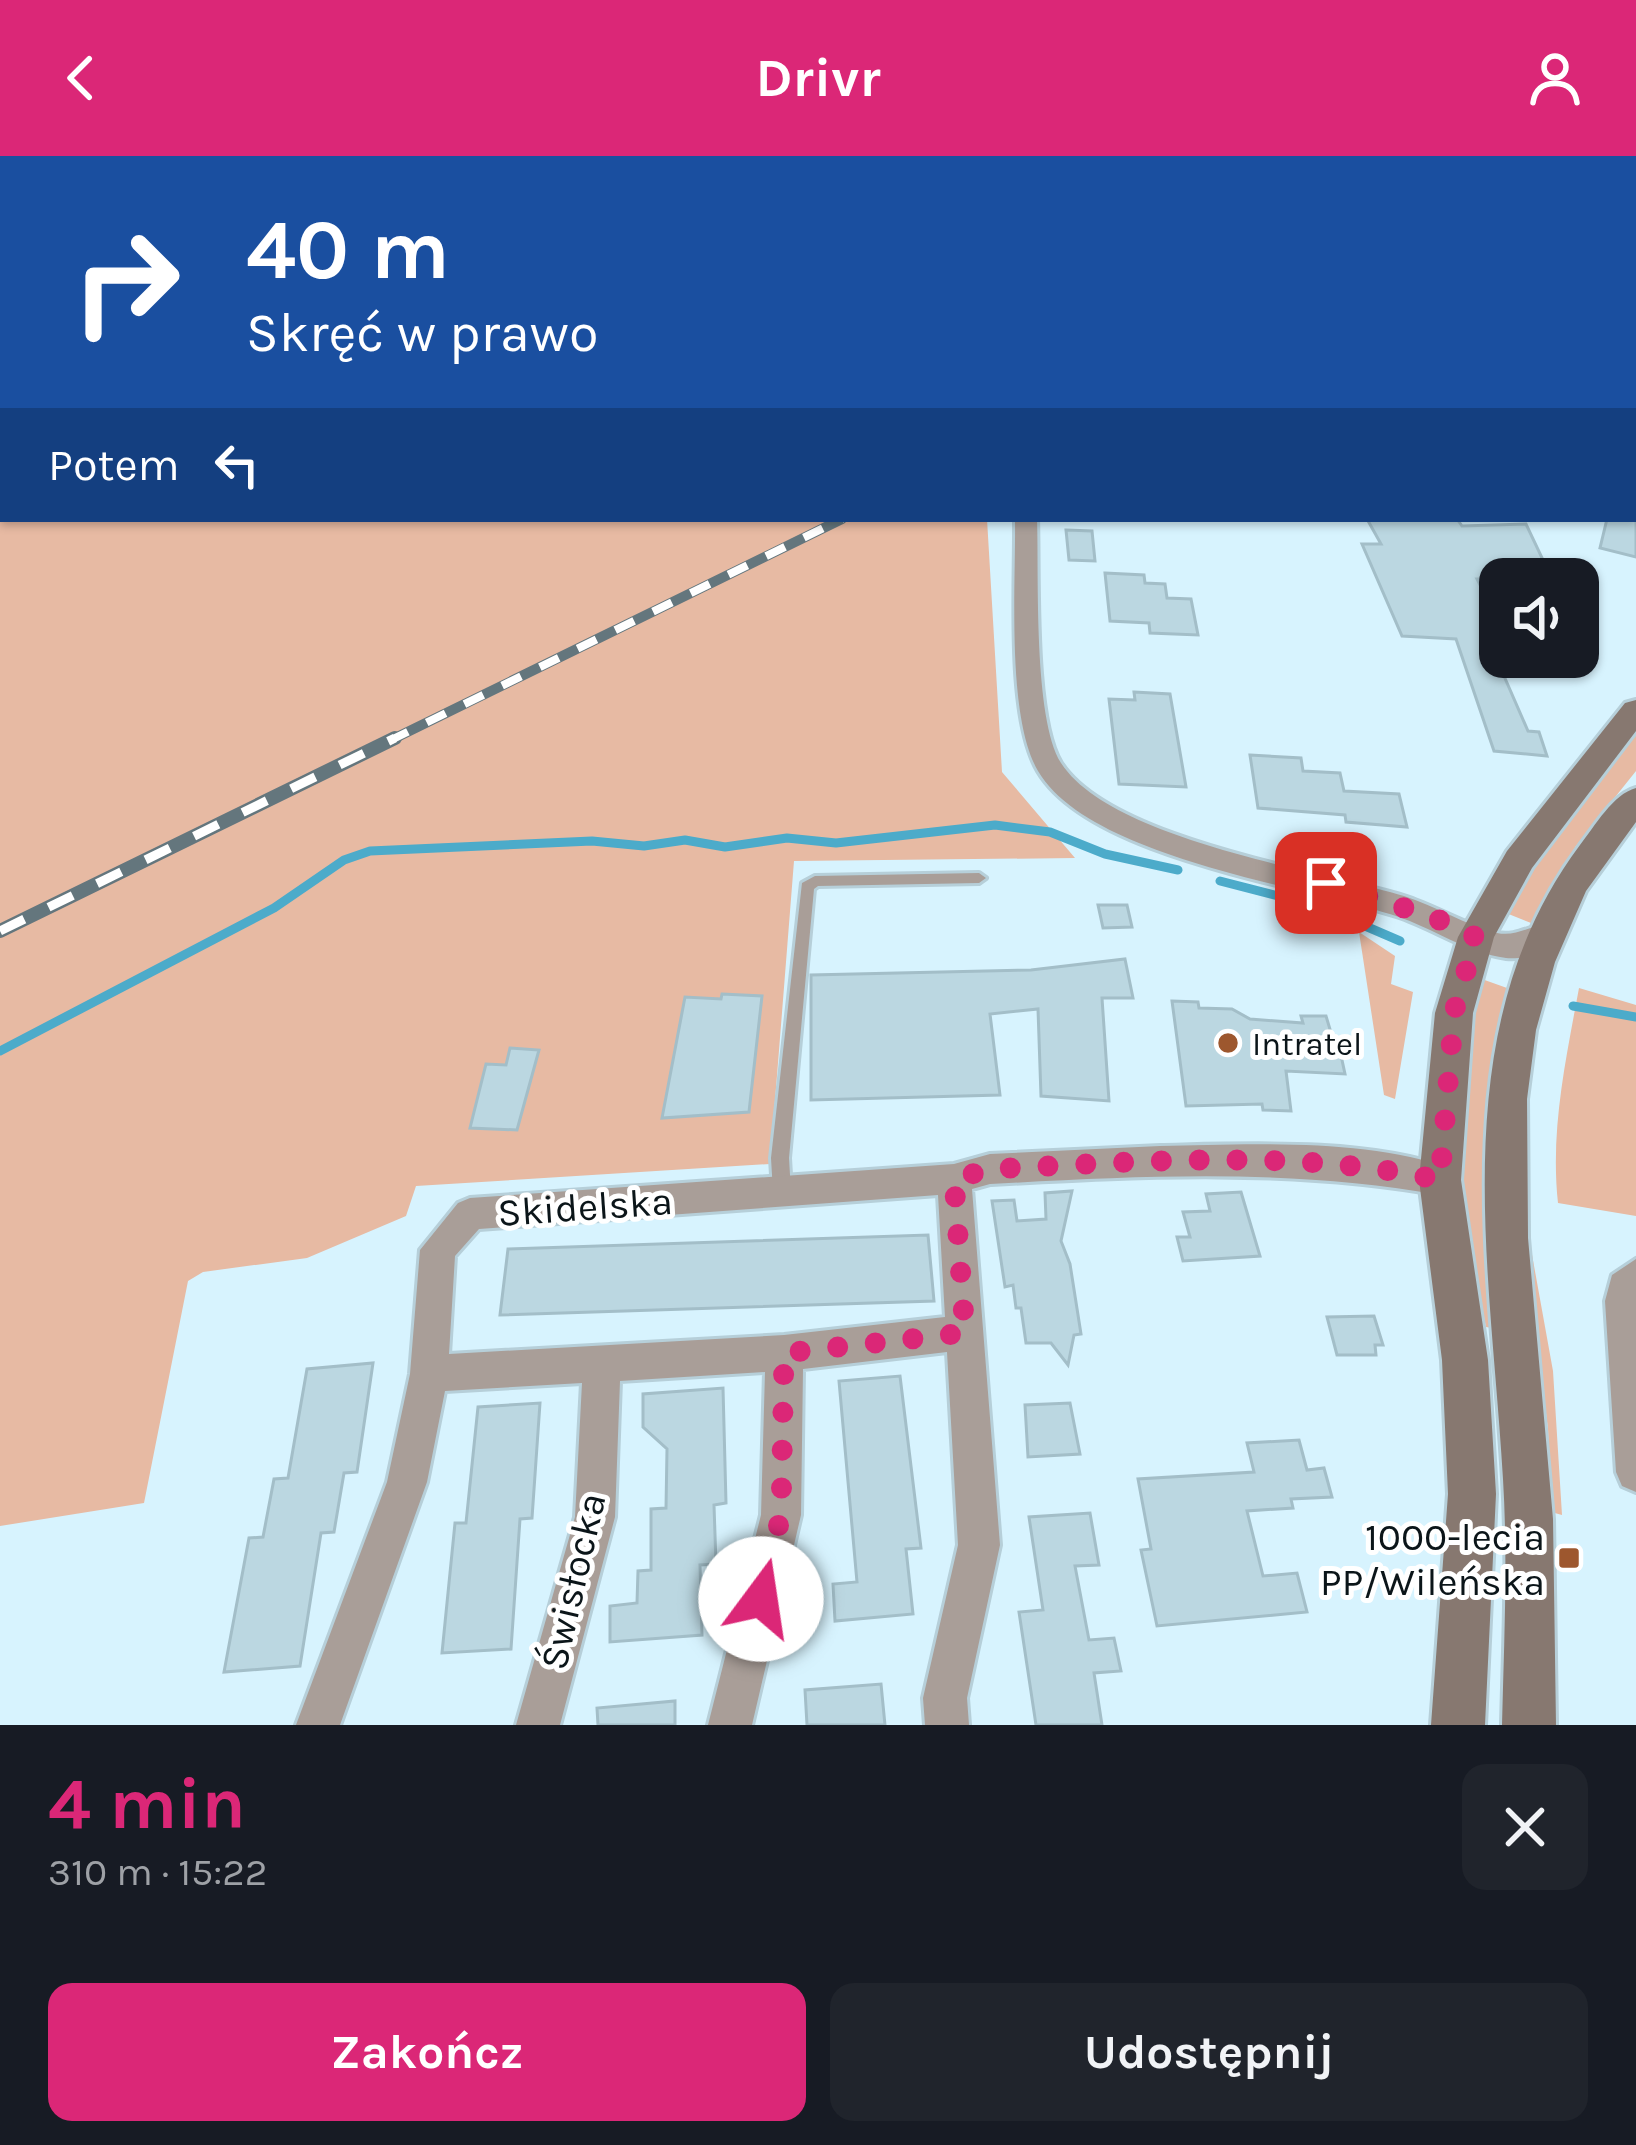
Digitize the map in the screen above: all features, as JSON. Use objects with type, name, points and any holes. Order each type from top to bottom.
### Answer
[{"type":"main road","points":[[1458,1725],[1472,1494],[1465,1360],[1440,1180],[1454,1012],[1476,937],[1519,860],[1636,710]]},
{"type":"main road","points":[[1529,1725],[1530,1508],[1502,1159],[1506,1087],[1518,1028],[1547,934],[1568,890],[1629,818]]},
{"type":"street","points":[[1026,522],[1036,736],[1054,774],[1097,809],[1172,843],[1364,894],[1510,947],[1547,934]]},
{"type":"street","name":"Skidelska","points":[[318,1725],[407,1482],[429,1375],[438,1250],[470,1214],[954,1179],[990,1169],[1239,1158],[1394,1170],[1440,1180]]},
{"type":"street","points":[[947,1725],[945,1698],[979,1545],[954,1179]]},
{"type":"street","points":[[1636,1276],[1625,1287],[1623,1301],[1636,1472]]},
{"type":"street","points":[[429,1375],[784,1353],[965,1333]]},
{"type":"street","points":[[730,1725],[781,1515],[784,1353]]},
{"type":"street","name":"Świsłocka","points":[[538,1725],[595,1517],[602,1364]]},
{"type":"lane","points":[[782,1192],[780,1158],[807,887],[815,881],[979,878]]},
{"type":"shaded area","points":[[0,522],[987,522],[1002,772],[1075,858],[794,861],[770,1164],[416,1186],[406,1216],[307,1258],[203,1272],[188,1281],[144,1503],[0,1526]]},
{"type":"shaded area","points":[[1636,732],[1636,771],[1576,846],[1531,923],[1506,913],[1536,860]]},
{"type":"shaded area","points":[[1359,932],[1395,956],[1391,984],[1413,992],[1395,1099],[1384,1095]]},
{"type":"shaded area","points":[[1479,978],[1507,988],[1488,1117],[1489,1242],[1498,1329],[1486,1327],[1459,1174],[1461,1086]]},
{"type":"shaded area","points":[[1579,988],[1636,1005],[1636,1216],[1558,1203],[1558,1122]]},
{"type":"shaded area","points":[[1523,1237],[1529,1238],[1553,1371],[1562,1515],[1551,1512],[1548,1429]]},
{"type":"building","points":[[1369,522],[1526,524],[1542,558],[1479,558],[1479,678],[1505,678],[1528,731],[1539,732],[1547,756],[1494,751],[1456,639],[1402,636],[1362,544],[1381,544]]},
{"type":"building","points":[[1606,522],[1636,522],[1636,557],[1600,548]]},
{"type":"building","points":[[1066,530],[1092,531],[1095,561],[1069,560]]},
{"type":"building","points":[[1105,573],[1144,575],[1145,583],[1165,584],[1167,598],[1191,599],[1198,635],[1150,633],[1149,623],[1110,621]]},
{"type":"building","points":[[1134,692],[1170,694],[1186,787],[1119,784],[1109,699],[1135,700]]},
{"type":"building","points":[[1250,755],[1301,758],[1303,771],[1340,773],[1344,791],[1399,794],[1407,827],[1346,822],[1345,815],[1258,808]]},
{"type":"building","points":[[1098,905],[1127,905],[1132,927],[1103,928]]},
{"type":"building","points":[[1125,959],[1133,998],[1102,998],[1109,1101],[1041,1096],[1038,1009],[990,1014],[1000,1095],[811,1100],[811,975],[1031,970]]},
{"type":"building","points":[[722,994],[762,996],[749,1112],[662,1118],[685,997],[721,999]]},
{"type":"building","name":"Intratel","points":[[1172,1001],[1232,1009],[1250,1019],[1303,1023],[1301,1016],[1326,1016],[1332,1036],[1337,1037],[1345,1074],[1286,1071],[1291,1111],[1263,1110],[1262,1104],[1186,1106]]},
{"type":"building","points":[[510,1048],[539,1050],[517,1130],[470,1128],[486,1064],[506,1065]]},
{"type":"building","points":[[1072,1191],[1061,1241],[1070,1264],[1081,1334],[1074,1335],[1068,1365],[1051,1343],[1026,1343],[1013,1285],[1005,1287],[992,1201],[1014,1200],[1017,1221],[1046,1219],[1045,1193]]},
{"type":"building","points":[[1241,1192],[1260,1256],[1183,1261],[1177,1237],[1190,1237],[1183,1212],[1210,1211],[1206,1194]]},
{"type":"building","points":[[928,1235],[934,1301],[500,1315],[508,1249]]},
{"type":"building","points":[[1374,1316],[1383,1345],[1375,1345],[1376,1355],[1337,1355],[1327,1317]]},
{"type":"building","points":[[373,1363],[357,1472],[344,1473],[334,1532],[321,1533],[300,1666],[224,1672],[249,1538],[263,1537],[274,1479],[288,1478],[307,1369]]},
{"type":"building","points":[[900,1376],[921,1548],[906,1549],[913,1614],[835,1621],[833,1584],[857,1582],[839,1381]]},
{"type":"building","points":[[723,1388],[726,1503],[714,1505],[716,1564],[700,1565],[702,1635],[610,1642],[610,1606],[637,1603],[638,1571],[651,1570],[651,1509],[666,1508],[667,1449],[643,1427],[643,1394]]},
{"type":"building","points":[[540,1403],[532,1518],[520,1519],[511,1649],[442,1653],[455,1523],[466,1523],[478,1407]]},
{"type":"building","points":[[1070,1403],[1080,1454],[1028,1457],[1025,1405]]},
{"type":"building","points":[[1299,1440],[1307,1470],[1324,1468],[1332,1497],[1291,1499],[1293,1508],[1247,1511],[1263,1576],[1297,1573],[1307,1612],[1157,1626],[1141,1550],[1151,1549],[1138,1479],[1254,1472],[1247,1443]]},
{"type":"building","points":[[1090,1513],[1099,1565],[1075,1566],[1089,1640],[1114,1638],[1121,1671],[1094,1673],[1102,1725],[1036,1725],[1019,1612],[1043,1610],[1029,1517]]},
{"type":"building","points":[[881,1684],[885,1725],[807,1725],[805,1690]]},
{"type":"building","points":[[675,1701],[675,1725],[598,1725],[597,1708]]},
{"type":"waterway","points":[[0,1051],[274,908],[344,860],[370,851],[592,841],[644,846],[685,840],[725,847],[787,838],[836,843],[995,825],[1050,832],[1105,854],[1178,870]]},
{"type":"waterway","points":[[1220,881],[1298,901]]},
{"type":"waterway","points":[[1321,907],[1400,941]]},
{"type":"waterway","points":[[1573,1006],[1636,1017]]},
{"type":"railway","points":[[389,741],[836,522]]},
{"type":"railway","points":[[0,931],[395,738]]},
{"type":"place","name":"Intratel","points":[[1228,1043]]},
{"type":"place","name":"1000-lecia PP/Wileńska","points":[[1569,1558]]},
{"type":"route","points":[[761,1599],[781,1515],[784,1353],[965,1333],[954,1179],[990,1169],[1239,1158],[1394,1170],[1440,1180],[1454,1012],[1476,937],[1433,917],[1326,883]]}]
